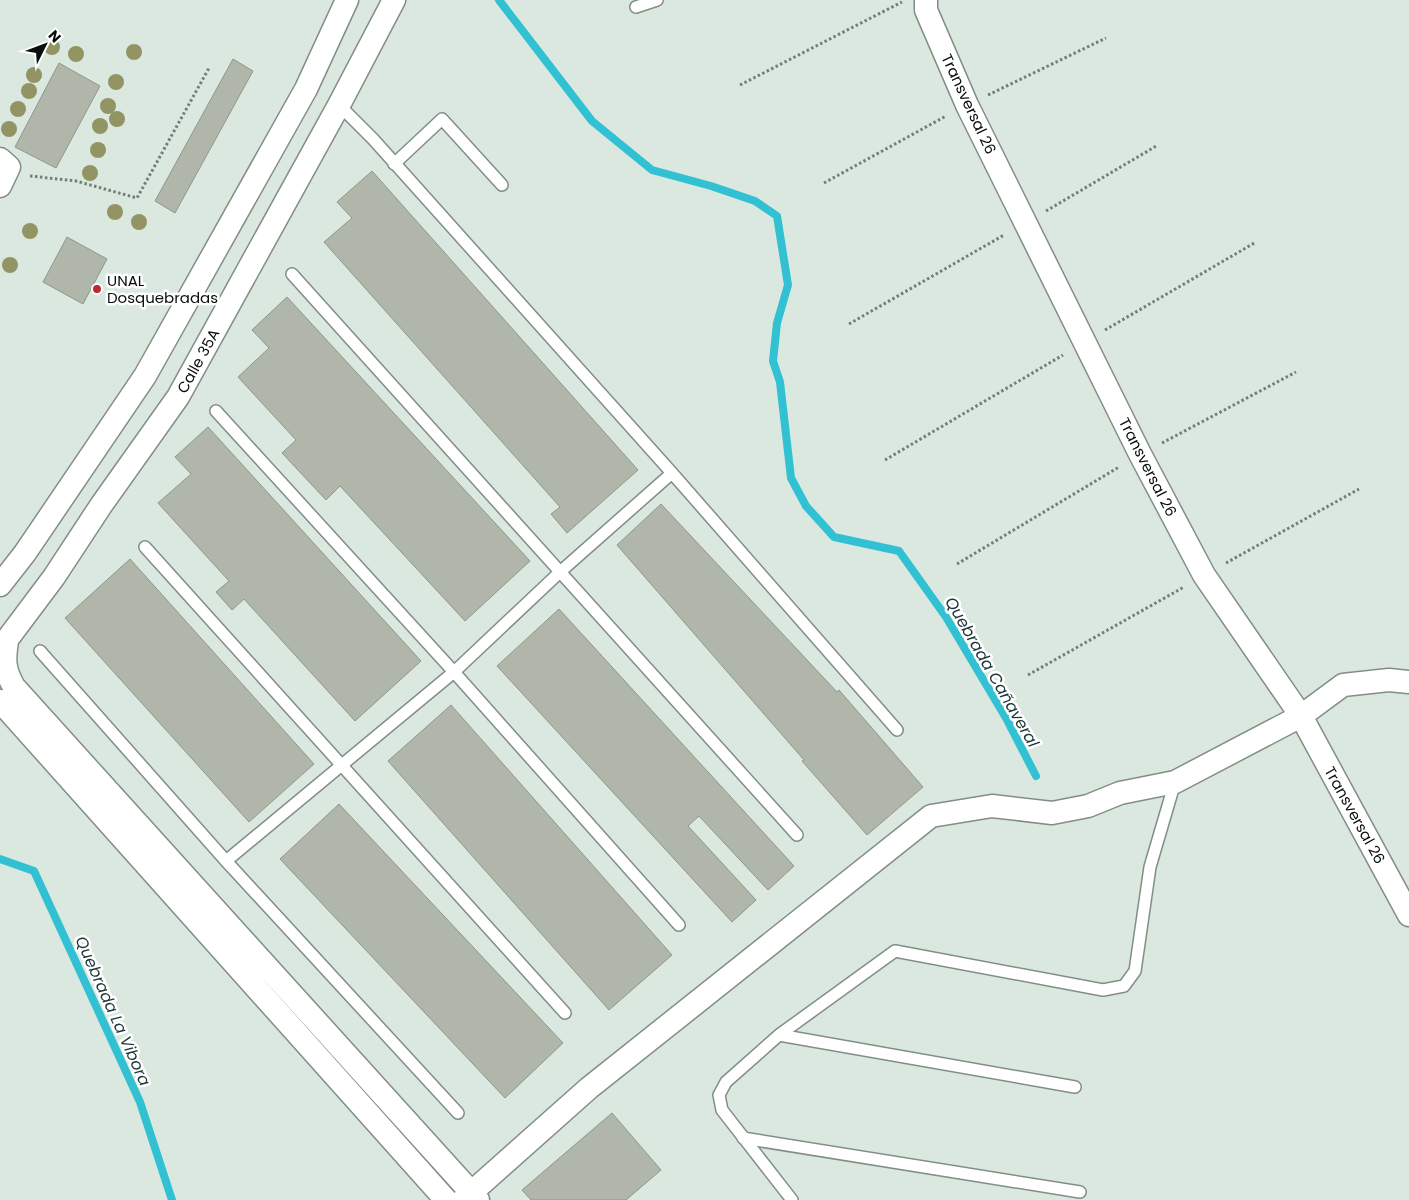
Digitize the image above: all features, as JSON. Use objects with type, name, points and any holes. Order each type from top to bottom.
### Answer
[{"type":"street","points":[[0,585],[25,553],[145,376],[306,89],[347,0]]},
{"type":"street","name":"Calle 35A","points":[[3,645],[54,577],[102,504],[178,398],[340,105],[394,0]]},
{"type":"street","name":"Transversal 26","points":[[926,0],[926,10],[967,105],[1145,463],[1204,575],[1301,716],[1409,914]]},
{"type":"street","points":[[306,89],[340,105]]},
{"type":"street","points":[[3,645],[6,672],[14,687],[471,1197],[589,1088],[931,816],[992,806],[1052,813],[1088,806],[1120,793],[1175,782],[1301,716],[1343,685],[1389,680],[1409,682]]},
{"type":"street","points":[[0,701],[446,1200]]},
{"type":"lane","points":[[636,7],[656,0]]},
{"type":"lane","points":[[340,105],[373,139],[672,473],[897,730]]},
{"type":"lane","points":[[394,164],[442,119],[502,185]]},
{"type":"lane","points":[[292,274],[797,835]]},
{"type":"lane","points":[[216,411],[454,672],[679,925]]},
{"type":"lane","points":[[226,861],[454,672],[560,572],[672,473]]},
{"type":"lane","points":[[145,547],[564,1013]]},
{"type":"lane","points":[[40,651],[226,861],[458,1113]]},
{"type":"lane","points":[[792,1200],[722,1110],[719,1095],[726,1082],[779,1035],[895,951],[1103,990],[1124,986],[1135,971],[1150,867],[1175,782]]},
{"type":"lane","points":[[779,1035],[1075,1087]]},
{"type":"lane","points":[[743,1138],[1080,1192]]},
{"type":"path","points":[[740,86],[907,0]]},
{"type":"path","points":[[3,171],[24,176],[76,181],[137,198],[209,68]]},
{"type":"building","points":[[233,59],[253,71],[175,213],[155,201]]},
{"type":"building","points":[[59,63],[100,86],[56,168],[15,147]]},
{"type":"building","points":[[372,171],[638,470],[567,533],[551,514],[560,507],[324,242],[352,218],[337,202]]},
{"type":"building","points":[[67,237],[107,259],[83,304],[43,282]]},
{"type":"building","points":[[287,297],[530,561],[465,621],[340,486],[326,500],[282,453],[296,440],[238,377],[269,348],[252,330]]},
{"type":"building","points":[[208,427],[421,661],[355,721],[244,599],[232,610],[216,592],[229,581],[158,503],[191,474],[175,457]]},
{"type":"building","points":[[661,504],[837,692],[839,690],[923,787],[867,835],[617,545]]},
{"type":"building","points":[[130,559],[314,764],[249,822],[65,618]]},
{"type":"building","points":[[559,609],[794,866],[768,890],[699,816],[688,826],[756,900],[732,922],[497,666]]},
{"type":"building","points":[[451,705],[672,955],[609,1010],[388,761]]},
{"type":"building","points":[[339,804],[563,1043],[505,1098],[280,859]]},
{"type":"building","points":[[612,1113],[661,1170],[626,1200],[531,1200],[522,1190]]},
{"type":"waterway","name":"Quebrada Cañaveral","points":[[499,0],[592,121],[652,170],[711,186],[755,201],[777,216],[788,285],[777,323],[773,361],[780,382],[791,478],[806,506],[834,537],[899,551],[946,617],[1006,718],[1036,776]]},
{"type":"waterway","name":"Quebrada La Vibora","points":[[0,859],[34,871],[140,1102],[172,1200]]},
{"type":"place","name":"UNAL Dosquebradas","points":[[97,289]]}]
